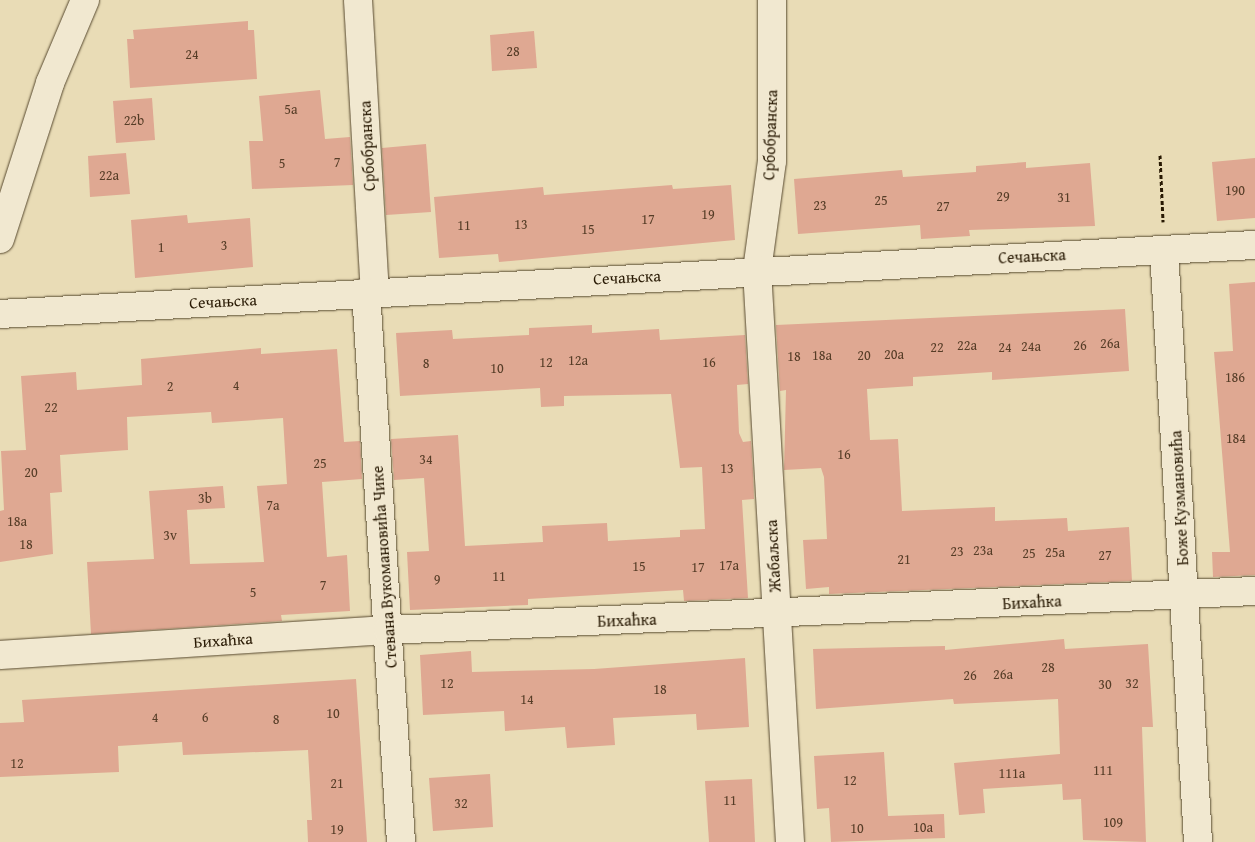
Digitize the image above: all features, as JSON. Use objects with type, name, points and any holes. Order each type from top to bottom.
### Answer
[{"type":"street","points":[[0,239],[50,83],[85,0]]},
{"type":"street","name":"Србобранска","points":[[358,0],[371,292]]},
{"type":"street","name":"Србобранска","points":[[757,270],[772,161],[772,0]]},
{"type":"street","name":"Сечањска","points":[[0,314],[757,270],[1255,246]]},
{"type":"street","name":"Боже Кузмановића","points":[[1164,250],[1198,842]]},
{"type":"street","name":"Жабаљска","points":[[757,270],[790,842]]},
{"type":"street","name":"Стевана Вукомановића Чике","points":[[371,292],[401,842]]},
{"type":"street","name":"Бихаћка","points":[[0,655],[388,630],[1184,596],[1255,591]]},
{"type":"path","points":[[1160,155],[1164,250]]},
{"type":"building","points":[[248,21],[248,30],[254,30],[257,79],[130,88],[127,39],[134,39],[133,30]]},
{"type":"building","points":[[534,31],[537,68],[492,71],[490,35]]},
{"type":"building","points":[[320,90],[325,139],[350,137],[353,185],[252,189],[249,141],[263,141],[259,96]]},
{"type":"building","points":[[152,98],[155,140],[116,143],[113,101]]},
{"type":"building","points":[[426,144],[431,212],[386,215],[382,148]]},
{"type":"building","points":[[126,153],[130,194],[90,197],[88,156]]},
{"type":"building","points":[[1255,158],[1255,218],[1217,221],[1212,162]]},
{"type":"building","points":[[1026,162],[1026,168],[1090,163],[1095,226],[969,230],[970,236],[921,239],[920,225],[798,234],[794,179],[902,170],[903,177],[976,172],[976,166]]},
{"type":"building","points":[[672,185],[673,189],[731,185],[735,240],[499,262],[498,254],[439,258],[434,197],[543,187],[544,195]]},
{"type":"building","points":[[187,215],[188,223],[250,218],[253,267],[135,278],[131,220]]},
{"type":"building","points":[[1255,282],[1255,575],[1213,577],[1212,552],[1230,552],[1214,352],[1233,351],[1229,284]]},
{"type":"building","points":[[1125,309],[1129,371],[992,380],[992,372],[913,377],[913,386],[867,389],[870,440],[898,439],[902,511],[995,507],[995,521],[1067,518],[1068,531],[1129,527],[1132,581],[829,594],[829,587],[806,589],[803,540],[827,539],[824,477],[821,468],[784,470],[786,390],[780,391],[776,325]]},
{"type":"building","points":[[592,325],[592,333],[659,329],[660,340],[745,335],[748,384],[737,385],[739,433],[743,442],[751,441],[753,472],[754,499],[742,500],[748,598],[684,601],[683,590],[528,599],[528,605],[410,610],[407,552],[429,551],[424,478],[394,480],[391,439],[458,435],[465,546],[543,542],[542,526],[607,523],[608,541],[680,537],[680,530],[705,529],[702,467],[680,468],[671,394],[564,396],[564,406],[541,407],[540,388],[400,396],[396,333],[452,330],[453,339],[529,335],[529,328]]},
{"type":"building","points":[[261,348],[261,354],[337,349],[344,442],[360,441],[362,479],[322,482],[327,557],[347,555],[350,611],[281,615],[282,621],[91,634],[87,562],[154,559],[149,491],[223,486],[225,508],[187,510],[190,564],[264,562],[257,486],[287,484],[283,418],[212,423],[211,412],[127,417],[128,450],[60,455],[62,492],[50,493],[53,554],[0,562],[0,511],[4,510],[1,451],[26,450],[21,376],[76,372],[77,390],[142,385],[141,359]]},
{"type":"building","points":[[1064,639],[1065,649],[1148,644],[1153,727],[1142,727],[1146,842],[1083,840],[1081,799],[1063,800],[1062,784],[983,789],[985,813],[959,815],[954,763],[1060,754],[1058,699],[954,704],[953,699],[816,709],[813,649],[945,646],[945,650]]},
{"type":"building","points":[[471,651],[472,672],[594,669],[745,658],[749,727],[697,730],[696,714],[613,718],[615,745],[567,748],[565,727],[505,731],[504,711],[423,715],[420,655]]},
{"type":"building","points":[[356,679],[367,842],[308,842],[307,820],[312,820],[308,750],[183,755],[182,742],[118,746],[119,772],[0,777],[0,723],[24,722],[22,700]]},
{"type":"building","points":[[884,752],[888,816],[944,814],[945,838],[831,842],[829,808],[817,809],[814,756]]},
{"type":"building","points":[[490,774],[493,827],[433,831],[429,778]]},
{"type":"building","points":[[752,779],[755,842],[709,842],[705,781]]}]
